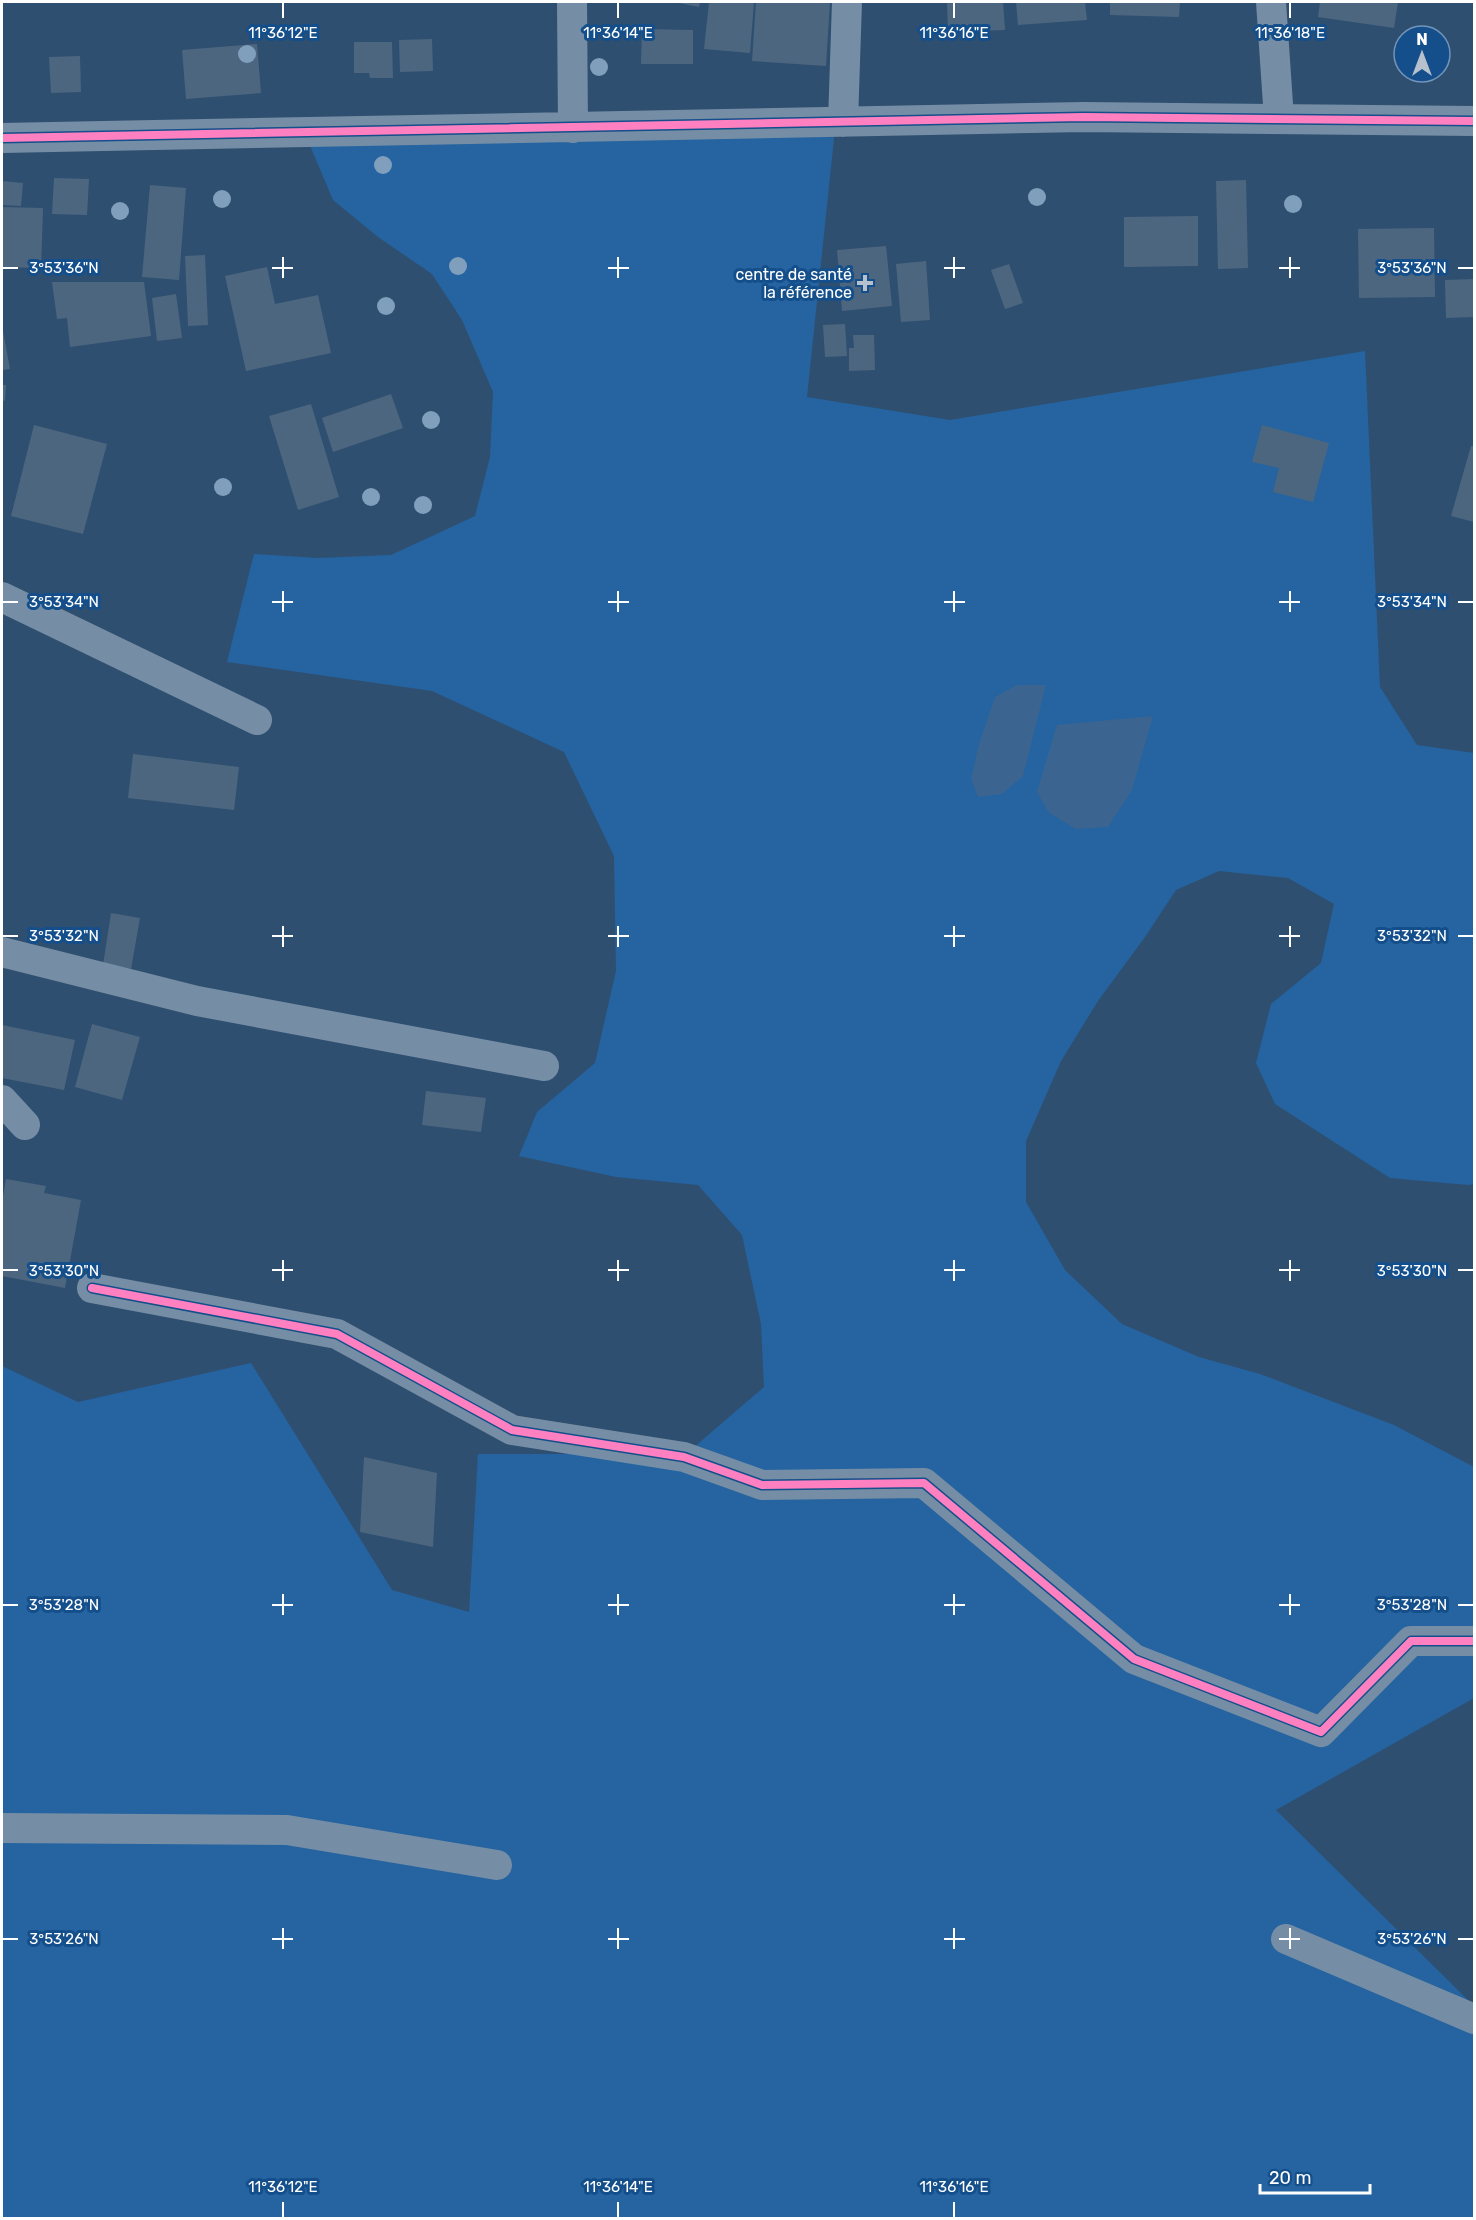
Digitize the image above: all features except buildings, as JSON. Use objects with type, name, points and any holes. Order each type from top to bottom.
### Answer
[{"type":"street","points":[[572,2],[573,128]]},
{"type":"street","points":[[843,122],[847,2]]},
{"type":"street","points":[[1271,2],[1279,119]]},
{"type":"street","points":[[2,138],[1084,117],[1474,121]]},
{"type":"street","points":[[2,597],[256,720]]},
{"type":"street","points":[[2,952],[197,1001],[544,1066]]},
{"type":"street","points":[[2,1100],[24,1125]]},
{"type":"street","points":[[92,1288],[337,1334],[512,1430],[684,1457],[762,1485],[924,1482],[1134,1659],[1321,1732],[1411,1641],[1474,1641]]},
{"type":"street","points":[[2,1827],[287,1830],[497,1865]]},
{"type":"street","points":[[1286,1939],[1474,2019]]},
{"type":"shaded area","points":[[303,129],[835,129],[807,397],[950,420],[1365,351],[1380,687],[1417,745],[1474,753],[1474,1184],[1390,1178],[1275,1104],[1256,1063],[1271,1004],[1321,963],[1334,904],[1288,878],[1219,871],[1176,890],[1098,1001],[1061,1061],[1026,1141],[1026,1202],[1065,1270],[1122,1324],[1199,1357],[1260,1374],[1394,1425],[1474,1467],[1474,1698],[1276,1810],[1474,2006],[1474,2218],[2,2218],[2,1366],[78,1402],[251,1363],[392,1590],[469,1612],[478,1454],[686,1454],[764,1387],[761,1324],[742,1235],[698,1185],[616,1177],[519,1156],[537,1112],[595,1063],[616,971],[614,856],[564,752],[432,691],[227,662],[254,554],[318,558],[391,555],[475,516],[490,457],[493,392],[462,320],[432,274],[378,237],[333,200]]},
{"type":"shaded area","points":[[1017,685],[1046,685],[1023,776],[1002,794],[978,797],[971,779],[979,744],[995,697]]},
{"type":"shaded area","points":[[1153,716],[1132,790],[1108,827],[1076,829],[1049,813],[1037,792],[1057,725]]},
{"type":"cycle path","points":[[2,138],[1084,117],[1474,121]]},
{"type":"cycle path","points":[[92,1288],[337,1334],[512,1430],[684,1457],[762,1485],[924,1483],[1134,1659],[1321,1732],[1411,1641],[1474,1641]]},
{"type":"place","name":"centre de santé la référence","points":[[865,283]]}]
